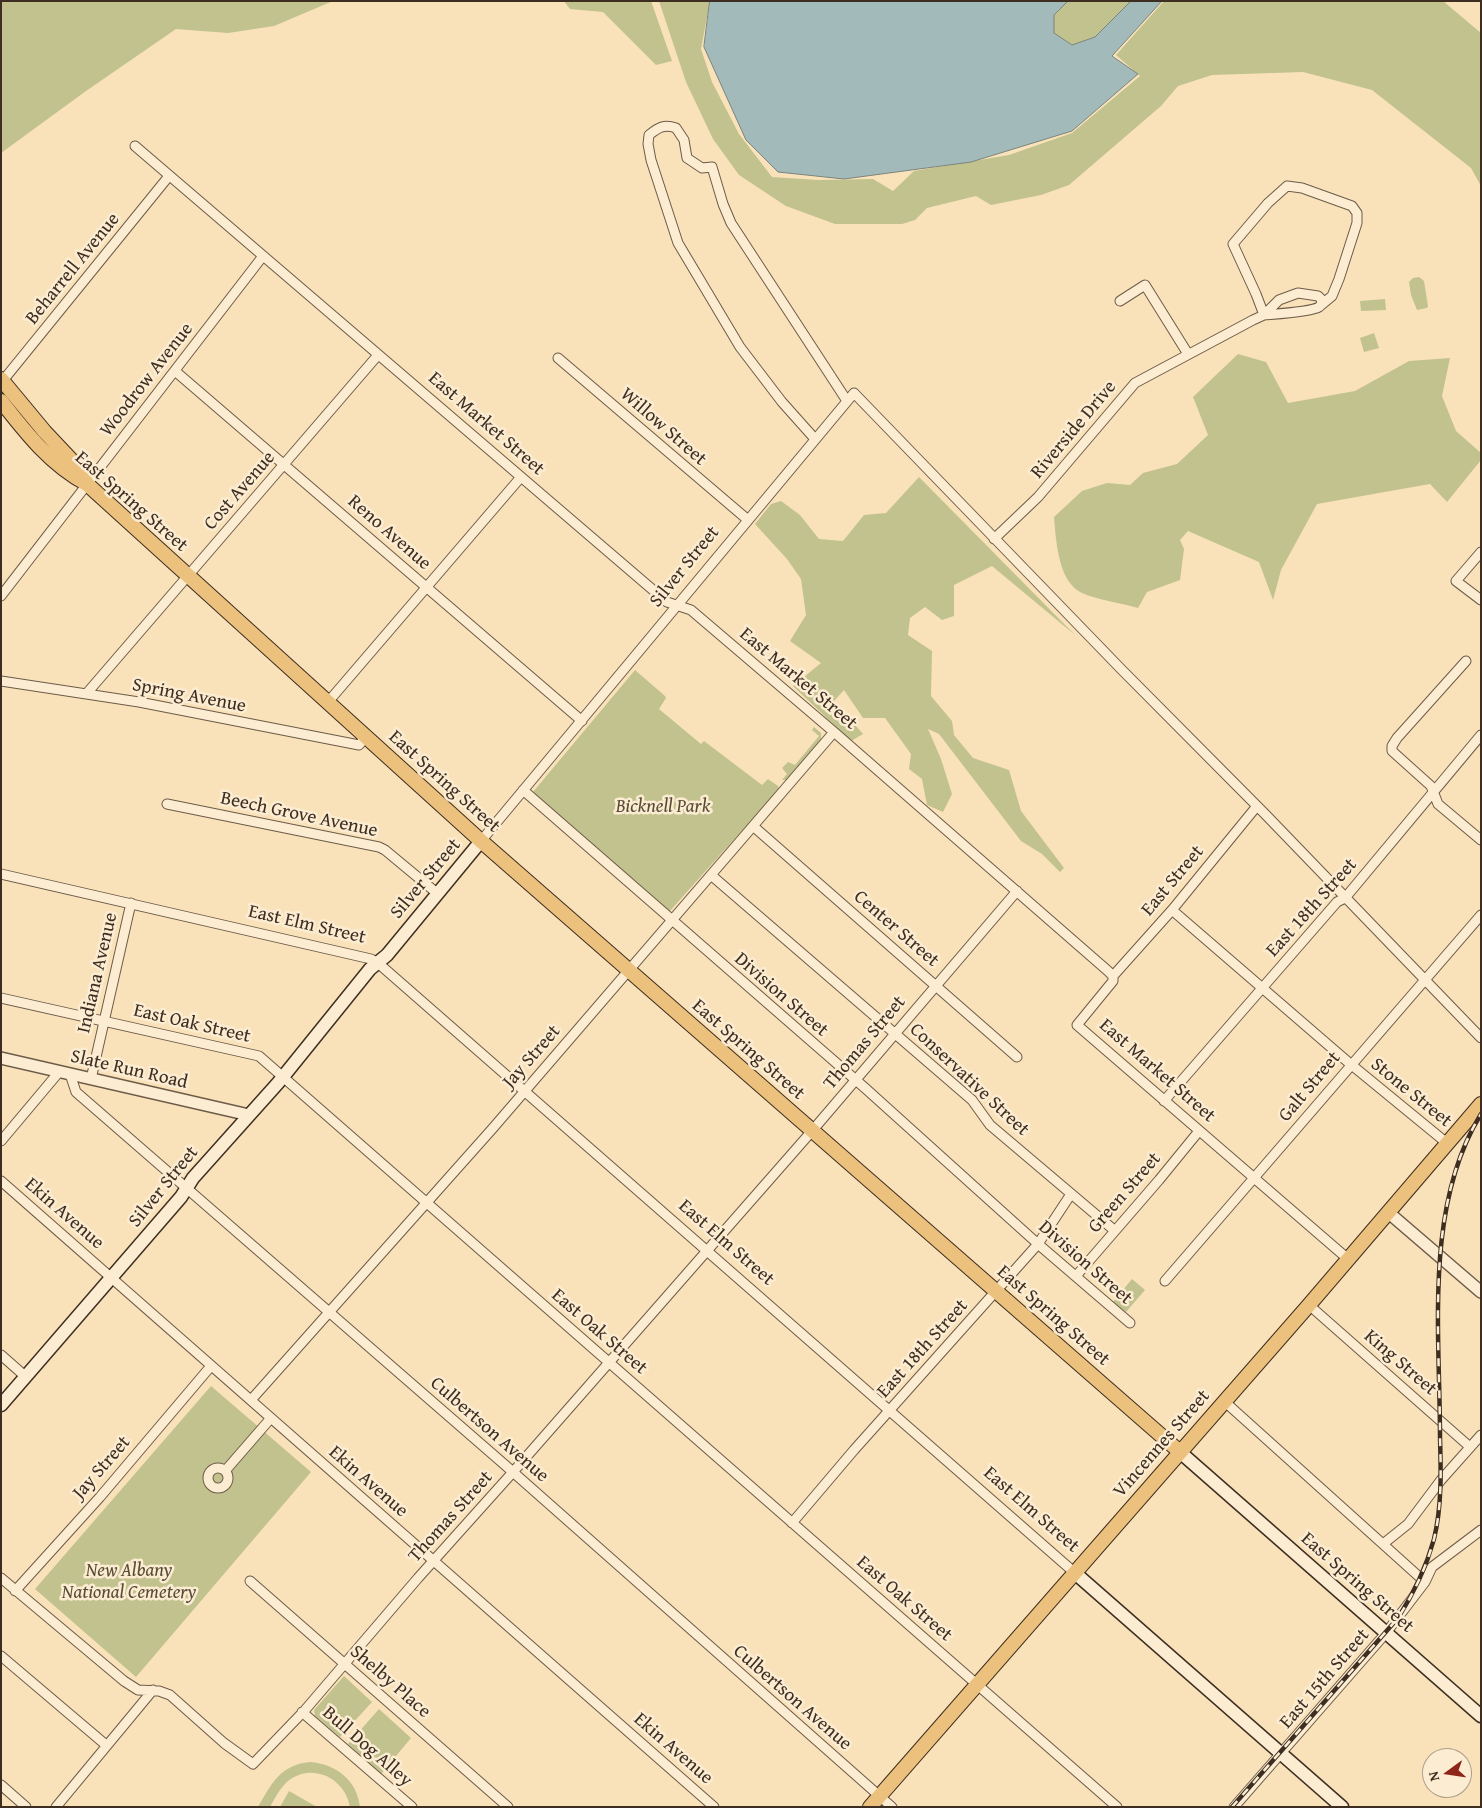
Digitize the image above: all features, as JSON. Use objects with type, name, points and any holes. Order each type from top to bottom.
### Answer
[{"type":"main road","points":[[2,381],[45,432],[78,467],[87,484]]},
{"type":"main road","name":"East Spring Street","points":[[1,401],[28,435],[69,475],[87,484],[481,841],[1481,1716]]},
{"type":"main road","name":"Silver Street","points":[[1,1405],[181,1197],[193,1178],[283,1076],[370,969],[387,955],[481,841]]},
{"type":"main road","name":"Vincennes Street","points":[[870,1807],[1389,1213],[1481,1104]]},
{"type":"main road","name":"East Elm Street","points":[[1075,1574],[1342,1807]]},
{"type":"street","points":[[815,440],[782,402],[740,347],[678,243],[651,160],[648,144],[649,135],[659,127],[667,125],[676,128],[684,140],[687,158],[702,168],[712,167],[731,223],[847,401]]},
{"type":"street","name":"East Market Street","points":[[134,146],[667,602],[690,610],[834,732],[1113,976],[1113,981],[1108,988],[1077,1025],[1348,1259]]},
{"type":"street","name":"Beharrell Avenue","points":[[2,381],[169,176]]},
{"type":"street","points":[[1287,186],[1302,188],[1352,206],[1357,213],[1357,223],[1332,296],[1312,310],[1264,315],[1233,244],[1268,203],[1287,186]]},
{"type":"street","name":"Woodrow Avenue","points":[[1,596],[263,256]]},
{"type":"street","points":[[1120,301],[1145,285],[1188,354]]},
{"type":"street","points":[[1264,315],[1279,300],[1298,293],[1318,296],[1322,300],[1320,306]]},
{"type":"street","name":"Riverside Drive","points":[[994,539],[1038,497],[1135,383],[1264,315]]},
{"type":"street","name":"Cost Avenue","points":[[88,693],[378,355]]},
{"type":"street","name":"Willow Street","points":[[558,358],[748,520]]},
{"type":"street","name":"Reno Avenue","points":[[175,370],[582,721]]},
{"type":"street","name":"Silver Street","points":[[481,841],[854,393],[994,539]]},
{"type":"street","points":[[1,414],[28,435]]},
{"type":"street","points":[[328,702],[521,477]]},
{"type":"street","points":[[994,539],[1257,806],[1481,1038]]},
{"type":"street","points":[[1481,552],[1456,581],[1481,600]]},
{"type":"street","points":[[1466,661],[1392,746],[1392,751],[1431,786],[1438,804],[1481,840]]},
{"type":"street","name":"Spring Avenue","points":[[1,681],[88,693],[359,745],[366,737]]},
{"type":"street","name":"Jay Street","points":[[251,1400],[427,1203],[834,732]]},
{"type":"street","name":"East 18th Street","points":[[1164,1101],[1338,902],[1344,898],[1481,735]]},
{"type":"street","name":"Division Street","points":[[523,790],[855,1080],[1130,1324]]},
{"type":"street","name":"Beech Grove Avenue","points":[[167,804],[379,847],[438,894]]},
{"type":"street","name":"East Street","points":[[1113,976],[1172,910],[1257,806]]},
{"type":"street","name":"Center Street","points":[[753,826],[1017,1057]]},
{"type":"street","name":"East Elm Street","points":[[1,874],[371,959],[378,963],[1075,1574]]},
{"type":"street","name":"Conservative Street","points":[[711,875],[972,1100],[990,1125],[1114,1230]]},
{"type":"street","name":"Thomas Street","points":[[152,1690],[170,1696],[224,1744],[253,1764],[302,1712],[812,1131],[1017,891]]},
{"type":"street","name":"Indiana Avenue","points":[[91,1079],[130,903]]},
{"type":"street","name":"Stone Street","points":[[1172,910],[1351,1065],[1448,1144]]},
{"type":"street","name":"Galt Street","points":[[1165,1281],[1481,915]]},
{"type":"street","name":"East Oak Street","points":[[1,998],[260,1056],[1117,1807]]},
{"type":"street","name":"Slate Run Road","points":[[1,1058],[249,1115]]},
{"type":"street","points":[[1,1140],[65,1073]]},
{"type":"street","name":"Culbertson Avenue","points":[[65,1073],[76,1092],[513,1472],[892,1807]]},
{"type":"street","name":"Green Street","points":[[1076,1276],[1199,1131]]},
{"type":"street","name":"Ekin Avenue","points":[[1,1181],[714,1807]]},
{"type":"street","name":"East 18th Street","points":[[792,1522],[1038,1244],[1072,1194]]},
{"type":"street","points":[[1389,1213],[1479,1287]]},
{"type":"street","name":"King Street","points":[[1309,1305],[1470,1447]]},
{"type":"street","points":[[1,1355],[26,1377]]},
{"type":"street","name":"Jay Street","points":[[16,1591],[100,1497],[211,1366]]},
{"type":"street","points":[[1224,1401],[1425,1582]]},
{"type":"street","points":[[225,1471],[271,1418]]},
{"type":"street","points":[[1382,1544],[1408,1524],[1441,1480],[1481,1435]]},
{"type":"street","name":"East 15th Street","points":[[1234,1807],[1386,1634],[1425,1582],[1432,1567],[1481,1530]]},
{"type":"street","points":[[1,1578],[124,1681],[138,1690],[152,1690]]},
{"type":"street","name":"Shelby Place","points":[[250,1582],[508,1807]]},
{"type":"street","points":[[1,1656],[106,1745]]},
{"type":"street","points":[[56,1807],[152,1690]]},
{"type":"street","name":"Bull Dog Alley","points":[[302,1712],[412,1807]]},
{"type":"street","points":[[1,1785],[26,1807]]},
{"type":"green space","points":[[1,1],[333,1],[274,26],[228,33],[176,29],[1,153]]},
{"type":"green space","points":[[564,1],[651,1],[672,61],[656,65],[603,12],[570,9]]},
{"type":"green space","points":[[659,1],[710,1],[701,49],[712,82],[739,134],[772,177],[819,180],[873,179],[893,191],[914,171],[1009,155],[1072,133],[1140,76],[1116,55],[1164,1],[1443,1],[1481,33],[1481,186],[1471,168],[1372,90],[1303,72],[1212,75],[1178,86],[1161,106],[1069,185],[1041,195],[991,205],[976,196],[927,208],[915,220],[902,224],[835,224],[786,206],[739,175],[713,139],[686,82]]},
{"type":"green space","points":[[1068,1],[1131,1],[1095,37],[1072,45],[1054,33],[1054,15]]},
{"type":"green space","points":[[1419,277],[1424,281],[1428,306],[1427,308],[1417,310],[1411,295],[1409,282],[1413,278]]},
{"type":"green space","points":[[1385,299],[1386,310],[1361,311],[1360,301]]},
{"type":"green space","points":[[1374,333],[1379,348],[1364,352],[1360,338]]},
{"type":"green space","points":[[1238,354],[1266,362],[1288,403],[1355,391],[1409,361],[1450,358],[1442,396],[1456,431],[1481,453],[1481,460],[1447,502],[1430,484],[1317,504],[1281,570],[1273,600],[1259,562],[1188,531],[1180,540],[1184,549],[1180,580],[1147,592],[1138,608],[1095,598],[1074,588],[1063,570],[1060,560],[1054,517],[1082,491],[1107,483],[1130,485],[1143,473],[1177,464],[1208,435],[1193,397]]},
{"type":"green space","points":[[919,477],[1075,635],[992,566],[954,585],[954,616],[942,620],[925,607],[910,618],[908,635],[932,651],[931,696],[952,721],[954,735],[973,758],[1009,770],[1021,811],[1064,868],[1060,872],[1042,854],[1021,841],[939,734],[928,729],[941,759],[952,794],[943,812],[927,805],[922,779],[909,769],[911,754],[885,718],[863,718],[844,690],[834,701],[863,734],[851,741],[793,686],[821,663],[790,641],[806,615],[801,579],[787,559],[755,524],[771,504],[781,501],[800,515],[819,539],[843,541],[864,515],[886,513]]},
{"type":"green space","name":"Bicknell Park","points":[[635,670],[665,696],[666,698],[659,709],[701,744],[704,741],[762,785],[768,779],[778,786],[779,789],[669,912],[533,792]]},
{"type":"green space","points":[[814,727],[821,733],[821,740],[787,780],[782,780],[787,774],[782,768],[788,762],[795,765],[819,736],[812,730]]},
{"type":"green space","points":[[1132,1279],[1145,1290],[1126,1312],[1113,1302]]},
{"type":"green space","name":"New Albany National Cemetery","points":[[211,1386],[311,1472],[136,1677],[35,1589]]},
{"type":"green space","points":[[344,1676],[372,1702],[340,1737],[315,1716],[314,1710]]},
{"type":"green space","points":[[379,1709],[411,1738],[381,1774],[348,1744]]},
{"type":"green space","points":[[310,1762],[328,1766],[344,1775],[355,1789],[360,1807],[350,1807],[342,1788],[335,1781],[317,1773],[307,1773],[297,1775],[288,1781],[270,1807],[258,1807],[273,1783],[284,1771]]},
{"type":"green space","points":[[289,1791],[317,1807],[280,1807]]},
{"type":"water","points":[[710,1],[1068,1],[1054,15],[1054,33],[1072,45],[1095,37],[1131,1],[1162,1],[1112,56],[1138,74],[1072,131],[971,162],[844,179],[778,172],[746,140],[704,47]]},
{"type":"railway","points":[[1232,1807],[1398,1618],[1414,1590],[1427,1560],[1437,1527],[1440,1488],[1438,1313],[1443,1229],[1451,1189],[1463,1150],[1481,1114]]}]
